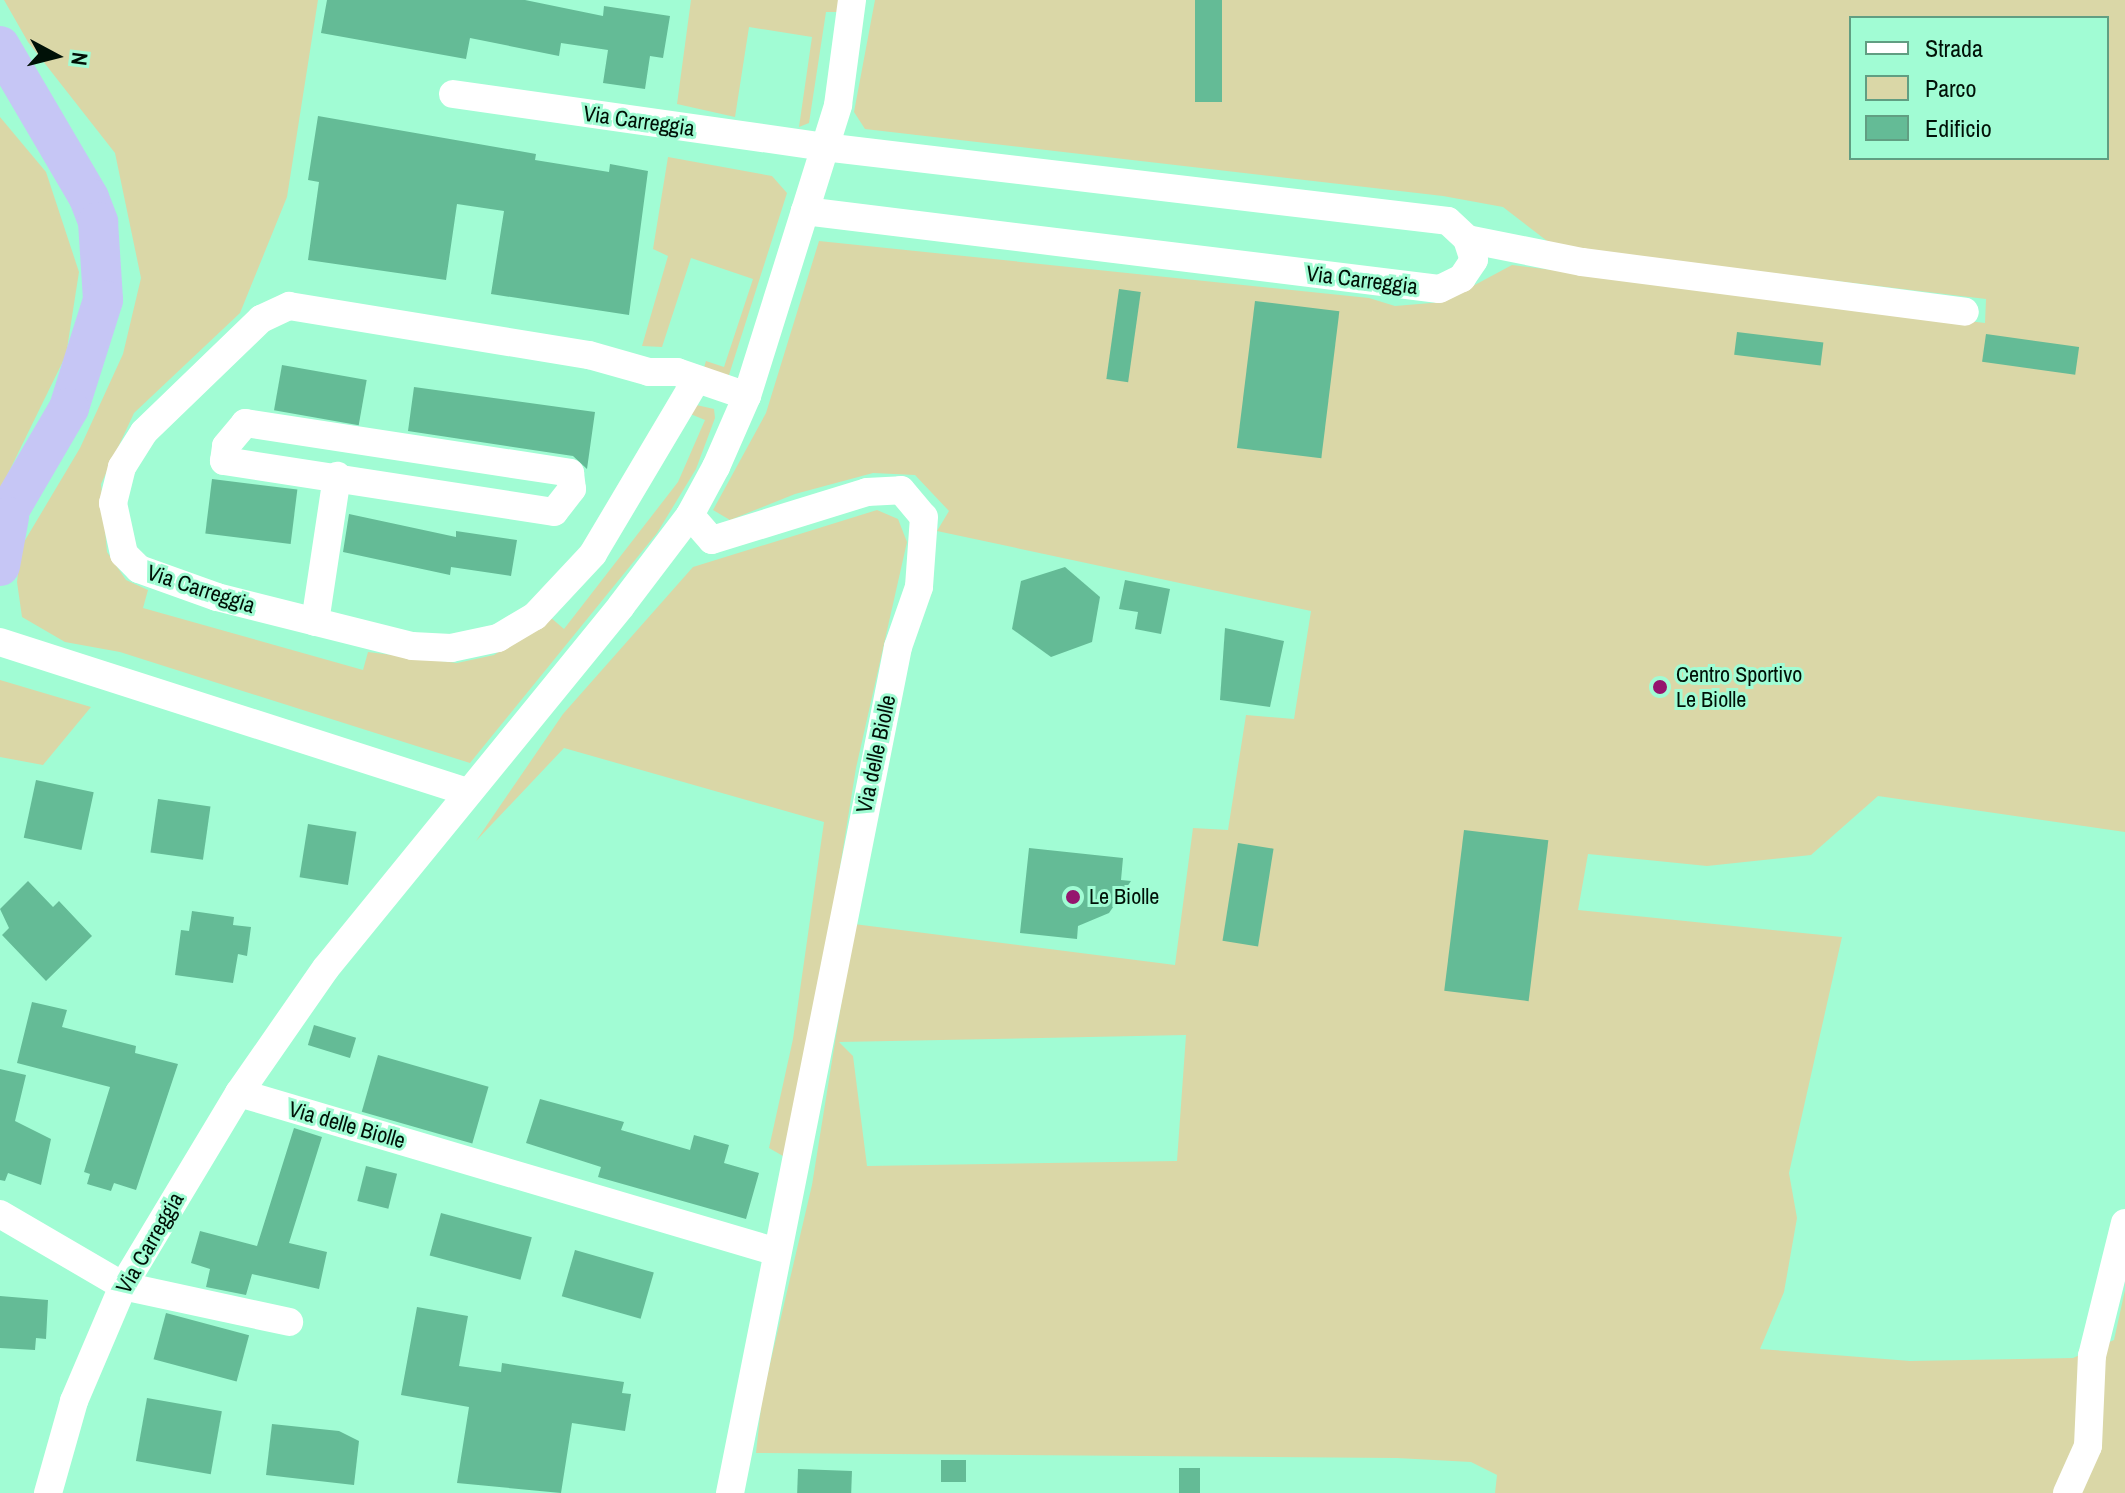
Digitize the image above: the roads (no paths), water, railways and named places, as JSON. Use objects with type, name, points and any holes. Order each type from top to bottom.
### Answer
[{"type":"highway","points":[[0,46],[44,125],[72,166],[98,222],[103,300],[69,408],[5,521],[0,566]]},
{"type":"highway","points":[[0,92],[44,125]]},
{"type":"street","name":"Via Carreggia","points":[[48,1493],[74,1401],[123,1286],[239,1093],[326,968],[690,515],[747,396],[838,105],[852,0]]},
{"type":"street","name":"Via Carreggia","points":[[453,94],[824,147],[1448,221],[1467,239],[1474,260],[1462,278],[1439,289],[805,211]]},
{"type":"street","points":[[1467,239],[1582,262],[1965,312]]},
{"type":"street","name":"Via Carreggia","points":[[695,382],[593,554],[535,616],[498,638],[451,648],[412,646],[217,597],[139,569],[124,554],[113,503],[122,467],[144,432],[261,319],[289,306],[322,308],[589,355],[649,372],[677,372],[695,382],[747,396]]},
{"type":"street","points":[[245,423],[570,473],[572,489],[554,512],[337,476],[224,461],[226,446],[245,423]]},
{"type":"street","points":[[315,622],[337,476]]},
{"type":"street","name":"Via delle Biolle","points":[[690,515],[712,540],[867,492],[901,490],[924,517],[919,587],[898,647],[730,1493]]},
{"type":"street","points":[[0,642],[467,792]]},
{"type":"street","name":"Via delle Biolle","points":[[239,1093],[777,1252]]},
{"type":"street","points":[[0,1214],[123,1286],[289,1322]]},
{"type":"street","points":[[2067,1493],[2088,1446],[2092,1356],[2125,1223]]},
{"type":"place","name":"Centro Sportivo Le Biolle","points":[[1660,687]]},
{"type":"place","name":"Le Biolle","points":[[1073,897]]}]
